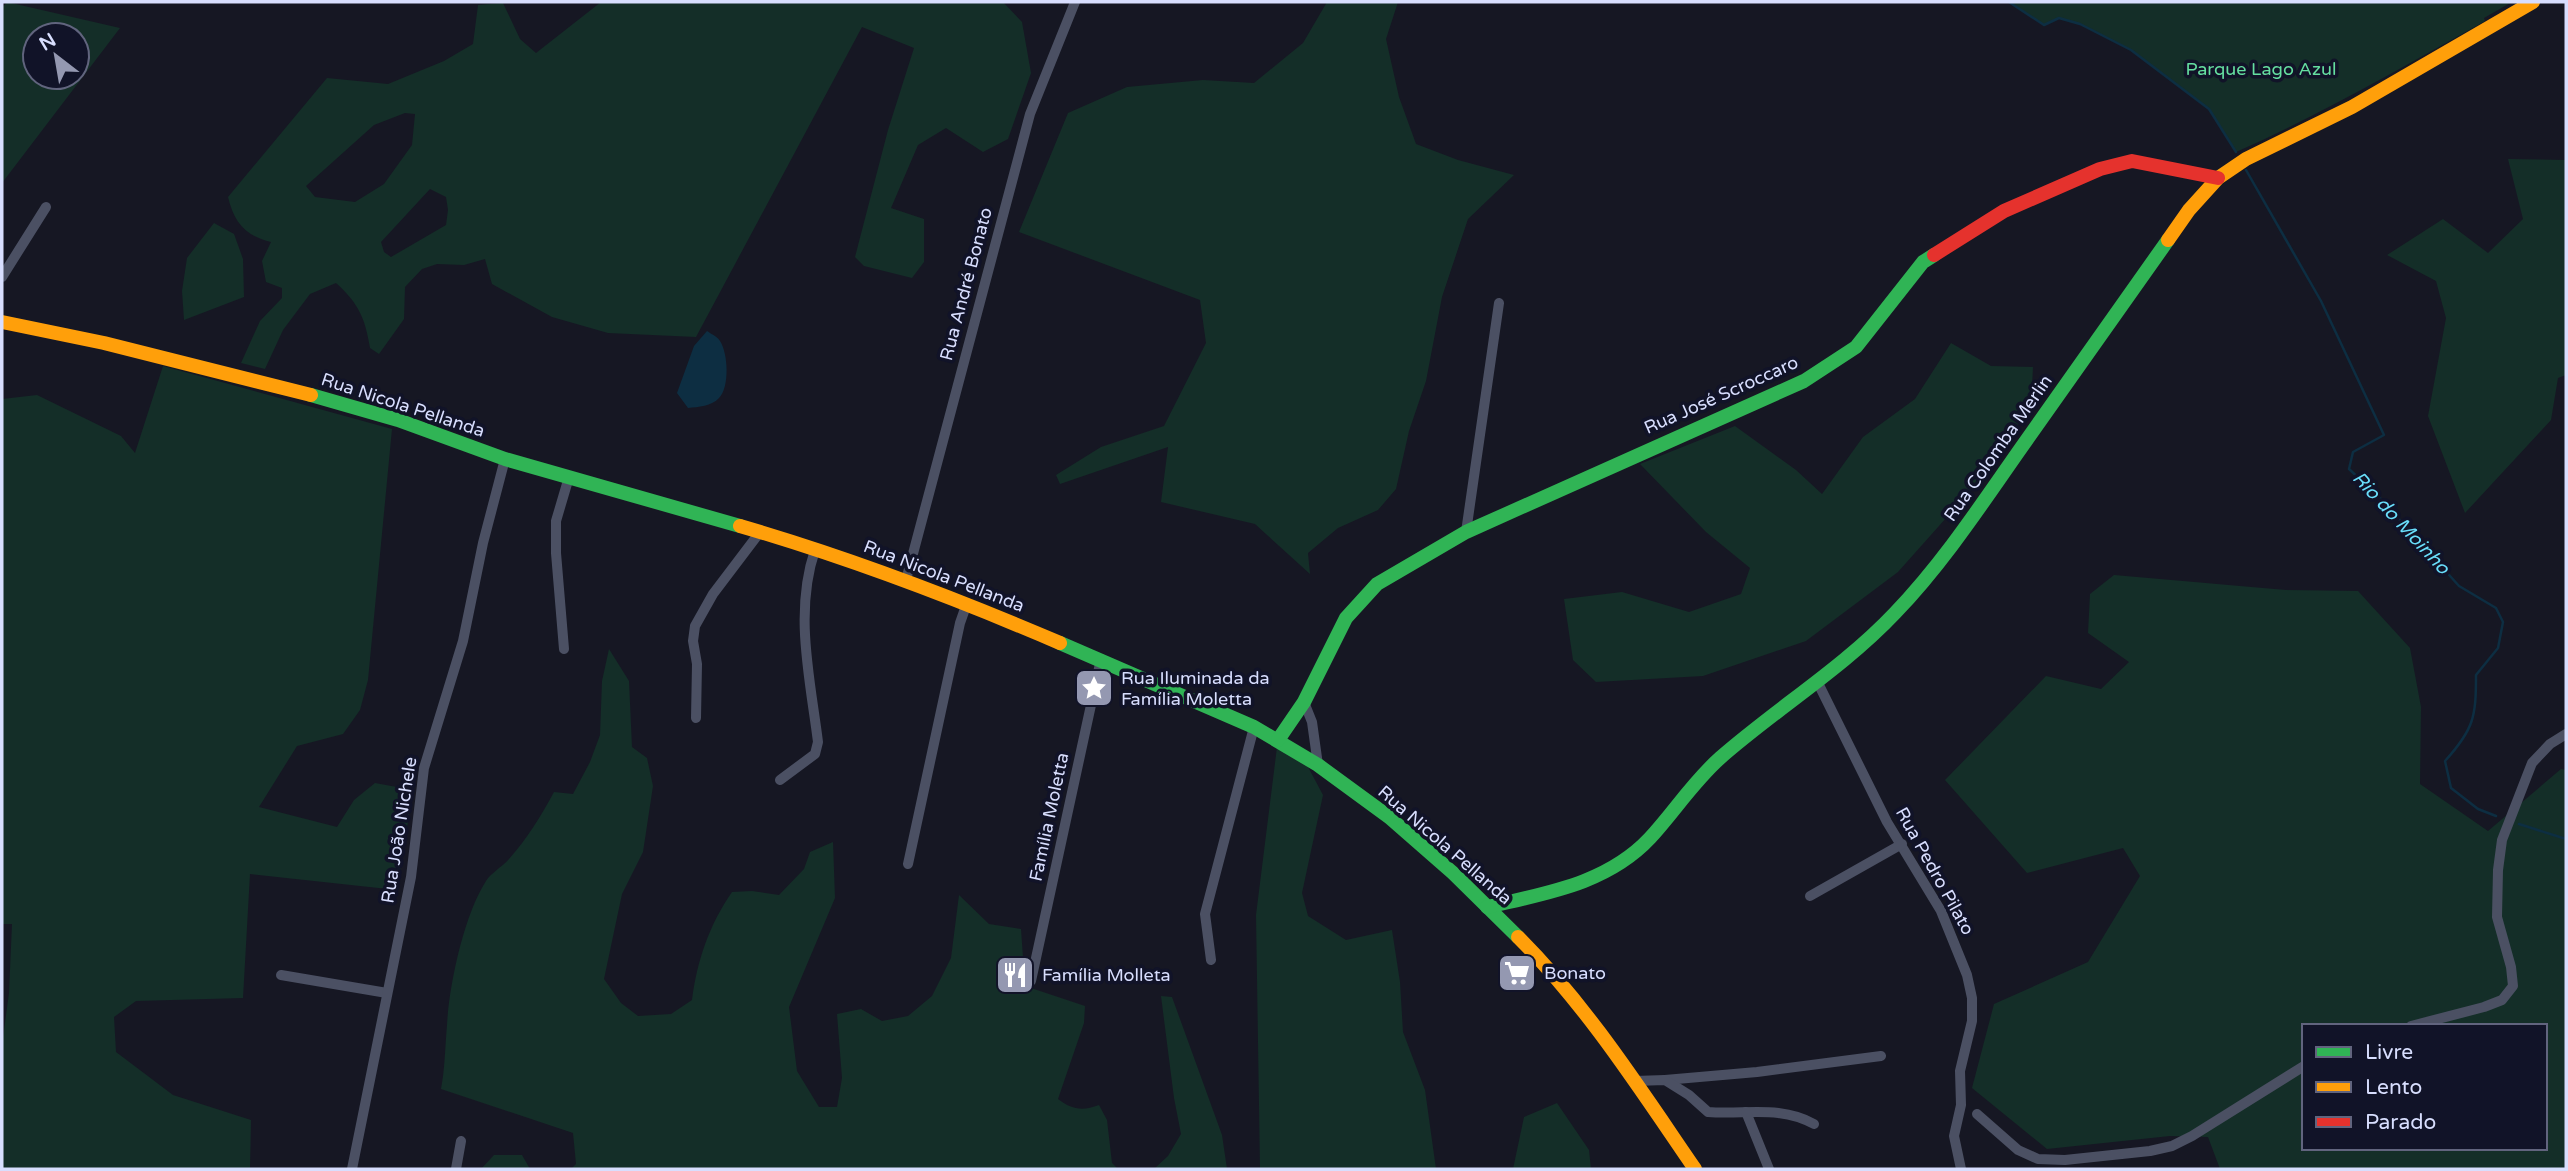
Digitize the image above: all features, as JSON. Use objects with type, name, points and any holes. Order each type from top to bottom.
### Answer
[{"type":"street","name":"Rua André Bonato","points":[[906,580],[1030,114],[1075,2]]},
{"type":"street","name":"Rua Colomba Merlin","points":[[1487,906],[1571,886],[1616,867],[1639,849],[1694,783],[1715,763],[1818,683],[1894,614],[1953,545],[2189,210],[2218,178],[2258,152],[2352,107],[2533,2]]},
{"type":"street","name":"Rua José Scroccaro","points":[[1278,740],[1304,702],[1346,618],[1377,584],[1466,532],[1804,382],[1856,347],[1923,262],[2004,211],[2100,169],[2132,161],[2218,178]]},
{"type":"street","points":[[2,277],[46,207]]},
{"type":"street","points":[[1466,532],[1499,303]]},
{"type":"street","name":"Rua Nicola Pellanda","points":[[2,322],[104,343],[281,387],[398,420],[505,459],[760,532],[967,603],[1254,727],[1318,765],[1389,817],[1487,906],[1553,972],[1695,1169]]},
{"type":"street","name":"Rua João Nichele","points":[[352,1169],[411,877],[424,768],[463,641],[483,543],[505,459]]},
{"type":"street","points":[[564,649],[556,521],[569,477]]},
{"type":"street","points":[[696,718],[697,664],[693,641],[695,626],[713,594],[760,532]]},
{"type":"street","points":[[780,780],[815,754],[818,741],[803,601],[807,572],[814,550]]},
{"type":"street","points":[[908,864],[960,623],[967,603]]},
{"type":"street","name":"Família Moletta","points":[[1031,981],[1101,660]]},
{"type":"street","name":"Rua Pedro Pilato","points":[[1818,683],[1887,822],[1937,904],[1964,966],[1972,998],[1972,1021],[1959,1071],[1961,1105],[1954,1136],[1961,1169]]},
{"type":"street","points":[[1304,702],[1312,722],[1318,765]]},
{"type":"street","points":[[1211,960],[1205,914],[1254,727]]},
{"type":"street","points":[[2419,1024],[2495,1004],[2509,994],[2513,978],[2497,917],[2496,900],[2502,840],[2532,763],[2550,744],[2566,734]]},
{"type":"street","points":[[1810,896],[1902,844]]},
{"type":"street","points":[[281,975],[387,993]]},
{"type":"street","points":[[1634,1081],[1757,1072],[1881,1056]]},
{"type":"street","points":[[1977,1114],[2018,1150],[2038,1158],[2074,1160],[2150,1151],[2172,1146],[2192,1136],[2302,1067]]},
{"type":"street","points":[[1665,1080],[1689,1095],[1708,1112],[1783,1112],[1814,1124]]},
{"type":"street","points":[[1746,1112],[1769,1169]]},
{"type":"street","points":[[456,1169],[461,1141]]},
{"type":"green space","points":[[7,2],[90,21],[21,21],[21,91],[72,91],[2,183],[2,8]]},
{"type":"green space","points":[[601,2],[1003,2],[1022,22],[1031,73],[1008,139],[983,152],[946,128],[918,145],[891,208],[924,219],[924,262],[912,278],[864,266],[855,257],[888,130],[914,48],[862,27],[696,337],[608,333],[552,317],[492,284],[485,259],[464,265],[437,264],[422,269],[405,287],[404,319],[379,354],[370,348],[366,328],[356,305],[336,283],[310,294],[283,330],[265,369],[241,363],[260,321],[282,298],[282,288],[266,282],[262,261],[271,242],[254,236],[242,227],[228,197],[327,78],[388,84],[444,61],[473,44],[478,5],[503,3],[520,39],[536,53]],"holes":[[[405,113],[415,114],[412,145],[384,184],[355,202],[315,197],[306,186],[374,125]],[[430,189],[446,197],[446,225],[391,257],[384,252],[381,242]]]},
{"type":"green space","points":[[1327,2],[1398,2],[1386,39],[1399,97],[1416,144],[1458,160],[1514,175],[1468,219],[1442,297],[1426,381],[1409,431],[1396,489],[1378,510],[1338,528],[1308,553],[1310,574],[1255,524],[1161,502],[1168,447],[1060,484],[1056,475],[1101,447],[1164,426],[1206,343],[1200,300],[1019,232],[1068,113],[1127,87],[1203,80],[1254,83],[1303,43]]},
{"type":"green space","name":"Parque Lago Azul","points":[[2009,2],[2512,2],[2484,18],[2485,21],[2362,90],[2236,152],[2209,109],[2131,50],[2080,24],[2059,18],[2044,25]]},
{"type":"green space","points":[[91,21],[120,28],[91,66]]},
{"type":"green space","points":[[2508,159],[2566,160],[2566,375],[2558,378],[2551,420],[2465,513],[2428,416],[2446,318],[2436,281],[2387,255],[2443,219],[2488,253],[2523,219]]},
{"type":"green space","points":[[214,223],[234,234],[243,259],[244,297],[184,320],[182,291],[187,258]]},
{"type":"green space","points":[[1951,343],[1991,366],[2033,367],[2031,406],[1971,490],[1898,572],[1806,641],[1703,676],[1596,682],[1573,660],[1564,599],[1622,592],[1689,612],[1741,594],[1750,568],[1706,532],[1640,464],[1735,426],[1796,470],[1822,494],[1863,437],[1915,399]]},
{"type":"green space","points":[[163,366],[392,429],[368,680],[360,710],[343,734],[297,746],[259,807],[337,827],[354,800],[375,783],[413,790],[397,890],[250,874],[243,998],[136,1001],[114,1017],[116,1052],[173,1095],[251,1120],[250,1169],[2,1169],[2,1045],[9,993],[12,924],[2,924],[2,399],[37,395],[121,436],[135,453]]},
{"type":"green space","points":[[2114,575],[2286,590],[2358,591],[2410,648],[2421,707],[2420,784],[2488,831],[2561,769],[2566,770],[2566,1169],[2220,1169],[2208,1137],[2170,1136],[2047,1149],[1972,1088],[1994,1004],[2088,962],[2140,876],[2123,848],[2027,873],[1945,780],[2046,676],[2101,689],[2129,662],[2088,633],[2090,594]]},
{"type":"green space","points":[[609,649],[629,681],[632,747],[647,758],[653,786],[643,852],[622,894],[604,979],[621,1003],[638,1016],[671,1014],[692,1000],[705,944],[732,892],[752,891],[779,895],[804,869],[810,852],[833,842],[835,898],[789,1007],[797,1071],[819,1107],[837,1107],[842,1078],[837,1014],[861,1009],[882,1021],[908,1016],[932,996],[951,958],[959,895],[989,924],[1021,929],[1025,986],[1085,1006],[1084,1023],[1058,1099],[1078,1108],[1099,1105],[1107,1120],[1112,1163],[1118,1169],[571,1169],[576,1164],[573,1133],[441,1089],[451,990],[471,912],[486,881],[522,843],[554,792],[573,794],[590,762],[600,735],[602,681]]},
{"type":"green space","points":[[1277,747],[1307,765],[1323,795],[1302,893],[1308,916],[1346,940],[1392,930],[1400,982],[1403,1032],[1425,1090],[1436,1169],[1260,1169],[1256,915]]},
{"type":"green space","points":[[1161,996],[1172,997],[1222,1135],[1227,1169],[1154,1169],[1168,1156],[1181,1134]]},
{"type":"green space","points":[[1557,1103],[1589,1150],[1591,1169],[1513,1169],[1524,1117]]},
{"type":"green space","points":[[494,1155],[522,1155],[530,1169],[481,1169]]},
{"type":"water","points":[[707,331],[723,346],[727,370],[725,386],[723,393],[713,403],[688,408],[677,393],[694,346]]},
{"type":"waterway","name":"Rio do Moinho","points":[[2009,2],[2044,25],[2059,18],[2080,24],[2131,50],[2209,109],[2236,152]]},
{"type":"waterway","name":"Rio do Moinho","points":[[2246,170],[2321,301],[2384,435],[2353,452],[2349,469],[2380,498],[2459,586],[2496,608],[2503,622],[2498,648],[2476,675],[2474,712],[2468,731],[2445,761],[2451,788],[2478,809],[2496,816]]},
{"type":"waterway","name":"Rio do Moinho","points":[[2519,824],[2566,839]]},
{"type":"traffic: fast","points":[[1487,907],[1574,884],[1615,866],[1633,854],[1720,758],[1875,633],[1913,594],[1961,533],[2168,240]]},
{"type":"traffic: fast","points":[[1278,740],[1304,702],[1346,618],[1377,584],[1466,532],[1804,381],[1856,347],[1923,262],[1934,255]]},
{"type":"traffic: fast","points":[[311,395],[398,420],[505,459],[740,526]]},
{"type":"traffic: fast","points":[[1060,643],[1254,727],[1318,765],[1389,817],[1453,873],[1518,937]]},
{"type":"traffic: slow","points":[[2168,240],[2189,210],[2218,178],[2246,159],[2352,107],[2533,2]]},
{"type":"traffic: slow","points":[[2,322],[104,343],[311,395]]},
{"type":"traffic: slow","points":[[740,526],[822,551],[902,580],[1060,643]]},
{"type":"traffic: slow","points":[[1518,937],[1590,1020],[1695,1169]]},
{"type":"traffic: jam","points":[[1934,255],[2004,211],[2100,169],[2132,161],[2218,178]]},
{"type":"place","name":"Rua Iluminada da Família Moletta","points":[[1094,688]]},
{"type":"place","name":"Bonato","points":[[1517,973]]},
{"type":"place","name":"Família Molleta","points":[[1015,975]]}]
